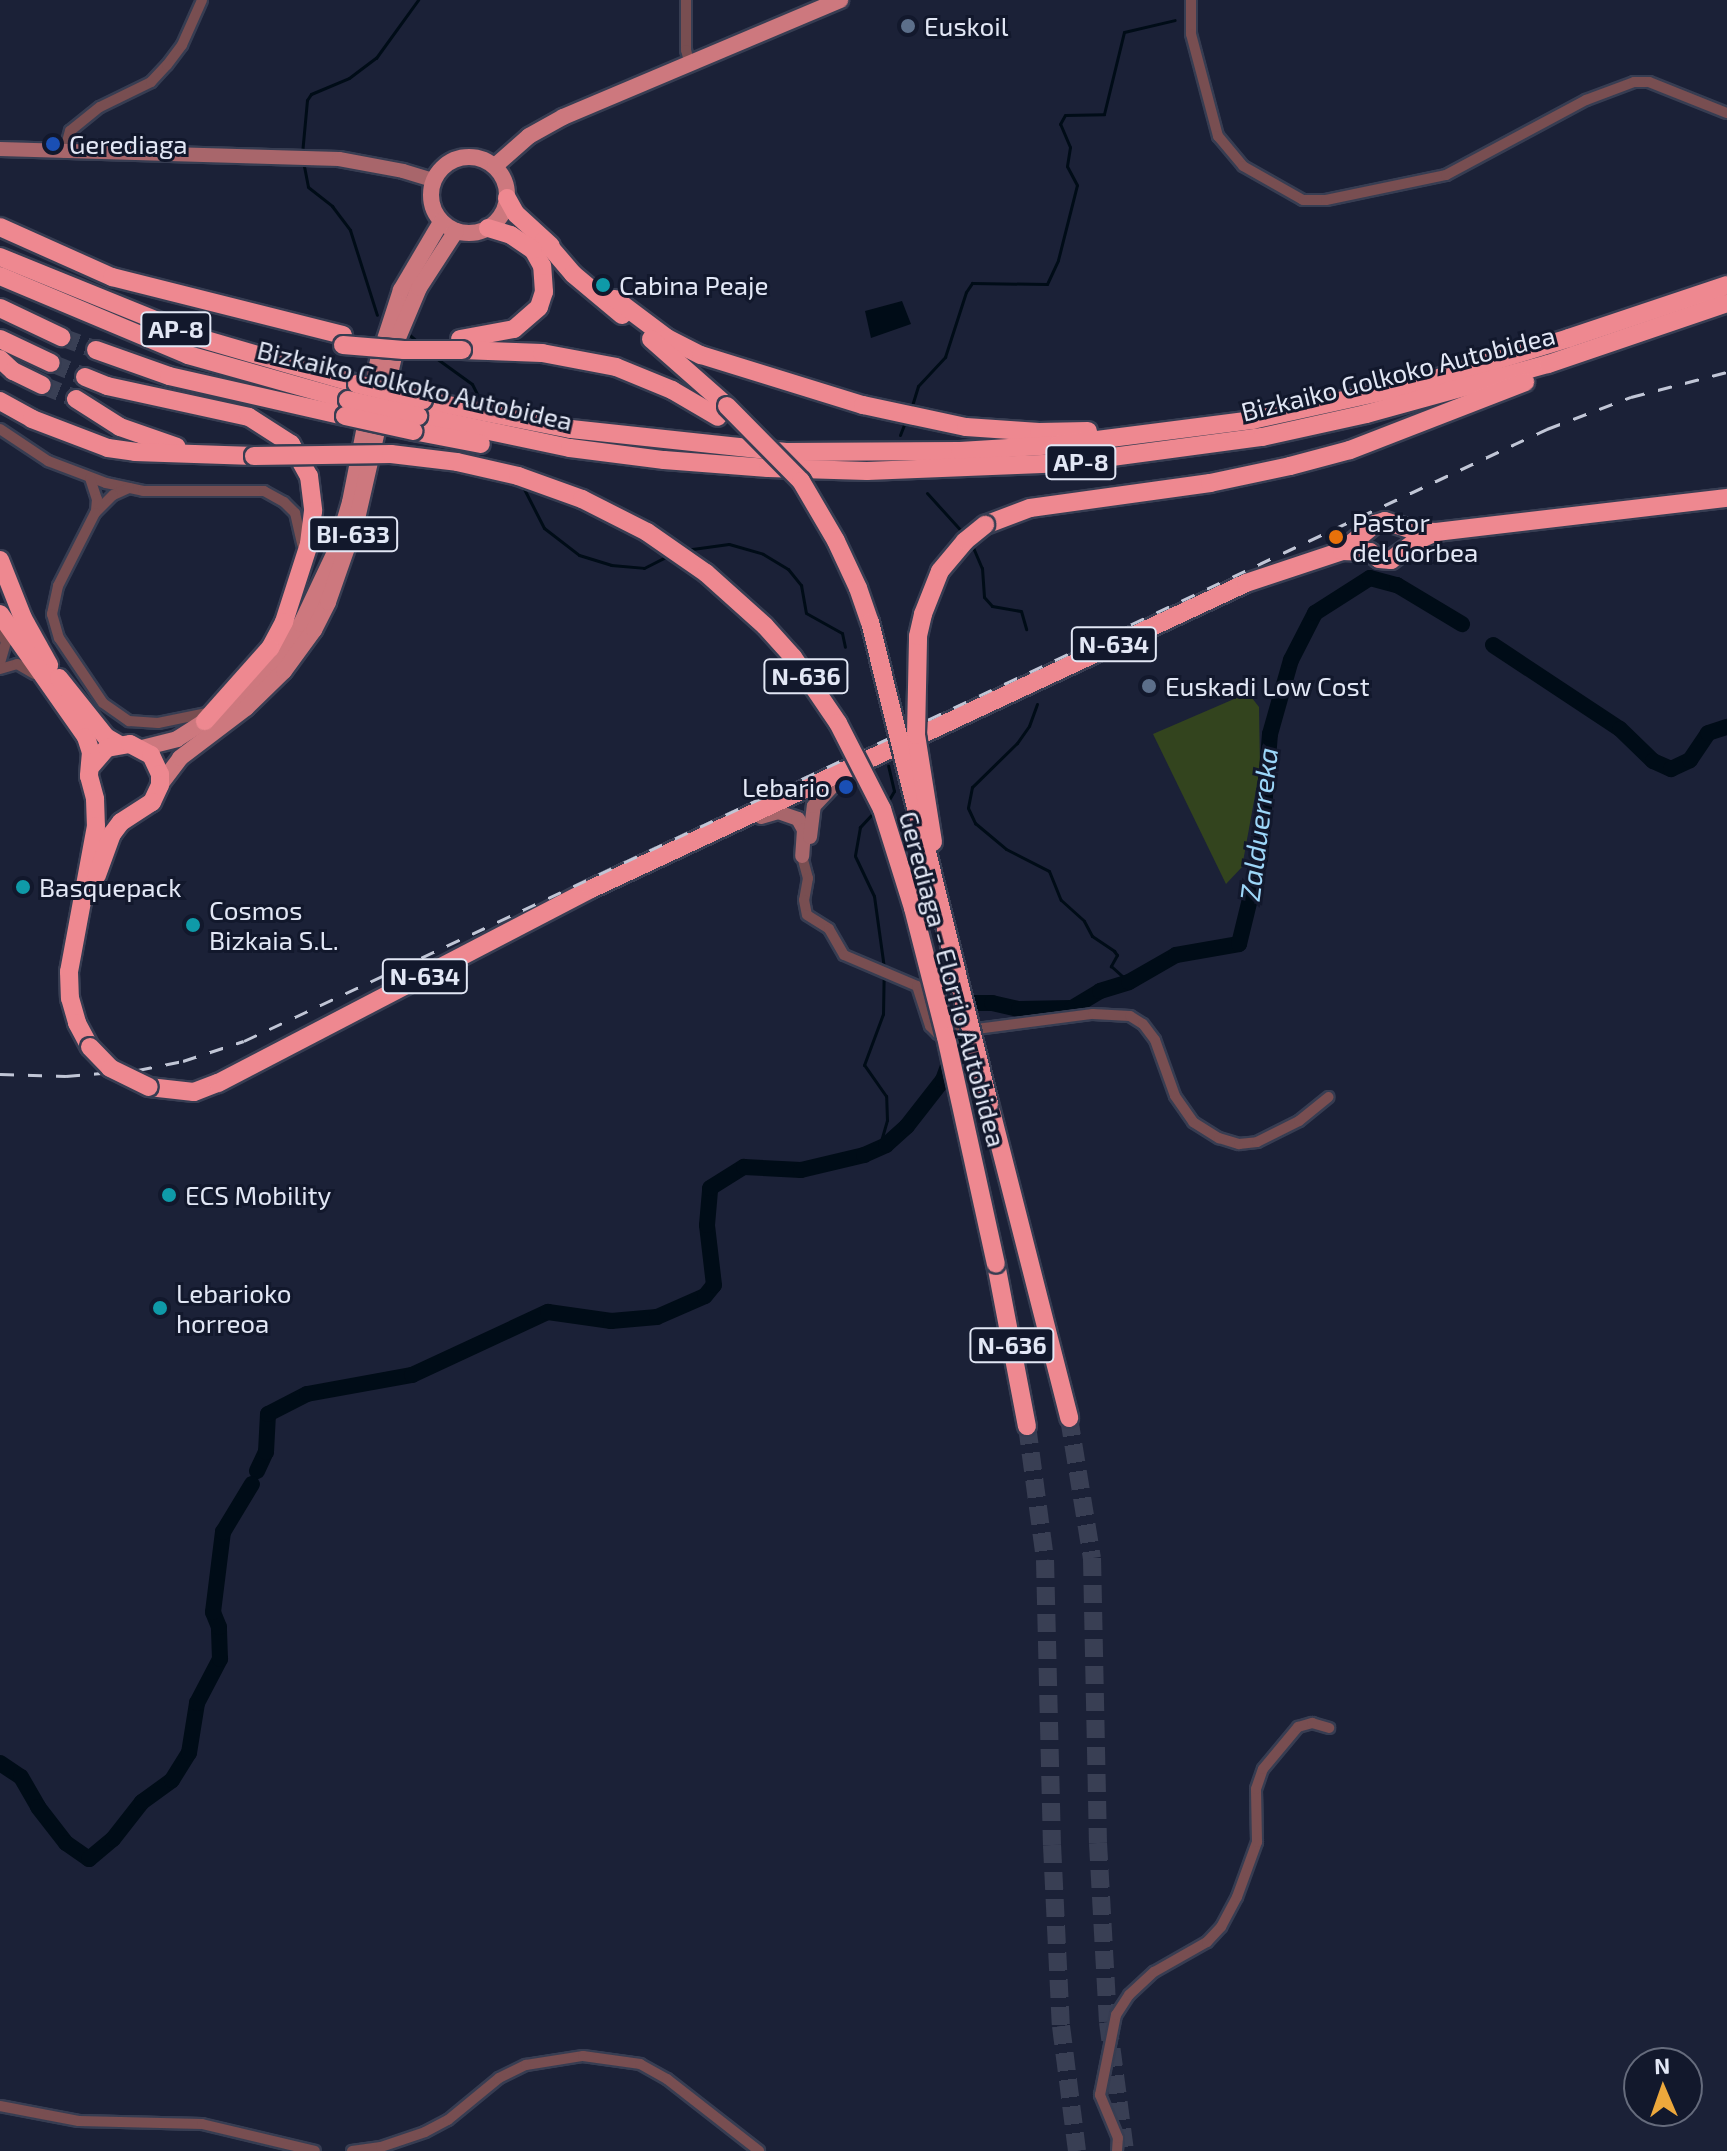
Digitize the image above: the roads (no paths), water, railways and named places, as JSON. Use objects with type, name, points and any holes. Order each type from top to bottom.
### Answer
[{"type":"highway","points":[[507,198],[516,214],[587,276]]},
{"type":"highway","points":[[0,227],[112,277],[343,340],[461,345],[542,353],[616,367],[722,412]]},
{"type":"highway","points":[[461,345],[514,329],[539,307],[544,292],[542,266],[533,250],[511,235],[488,228]]},
{"type":"highway","points":[[544,240],[601,299],[658,344],[722,412]]},
{"type":"highway","name":"Bizkaiko Golkoko Autobidea","points":[[0,257],[350,400]]},
{"type":"highway","name":"Bizkaiko Golkoko Autobidea","points":[[0,276],[188,355],[350,400]]},
{"type":"highway","name":"Bizkaiko Golkoko Autobidea","points":[[418,416],[786,452],[960,451],[1057,445],[1252,420],[1422,383],[1727,285]]},
{"type":"highway","points":[[615,299],[658,332],[701,355],[877,408],[981,428],[1039,432],[1171,431]]},
{"type":"highway","name":"Bizkaiko Golkoko Autobidea","points":[[418,416],[570,448],[664,460],[867,471],[1067,463],[1262,437],[1472,386],[1651,331],[1727,303]]},
{"type":"highway","points":[[0,308],[61,337]]},
{"type":"highway","points":[[939,912],[934,845],[916,735],[918,636],[926,603],[940,571],[965,541],[985,525],[1030,508],[1210,483],[1350,450],[1651,331]]},
{"type":"highway","points":[[0,339],[51,363]]},
{"type":"highway","points":[[96,350],[169,376],[350,400],[418,416]]},
{"type":"highway","points":[[0,359],[13,371],[42,385]]},
{"type":"highway","points":[[85,377],[107,386],[249,417],[291,444],[309,476],[313,511],[302,577],[270,648],[209,716]]},
{"type":"highway","points":[[76,399],[136,434],[215,454]]},
{"type":"highway","name":"AP-8","points":[[350,400],[418,416]]},
{"type":"highway","points":[[0,401],[32,419],[108,448],[215,454]]},
{"type":"highway","name":"Gerediaga - Elorrio Autobidea","points":[[722,412],[801,481],[849,566],[870,622],[939,912],[1069,1418]]},
{"type":"highway","name":"Gerediaga - Elorrio Autobidea","points":[[215,454],[391,454],[457,462],[529,480],[582,499],[647,532],[706,573],[765,626],[793,657],[838,723],[882,809],[906,884],[946,1037],[996,1264],[1027,1426]]},
{"type":"highway","name":"N-634","points":[[118,744],[98,727],[49,665],[0,614],[86,737],[92,765],[90,788],[95,799],[96,826],[69,972],[70,998],[77,1023],[90,1047],[110,1068],[149,1087],[194,1092],[218,1083],[591,889],[1246,583],[1342,551],[1368,533],[1375,524],[1385,521],[1400,527],[1436,532],[1727,498]]},
{"type":"highway","points":[[1400,527],[1406,539],[1402,552]]},
{"type":"highway","name":"N-634","points":[[1342,551],[1370,552],[1385,561],[1436,532]]},
{"type":"highway","points":[[1368,533],[1370,552]]},
{"type":"highway","points":[[0,560],[23,618]]},
{"type":"highway","points":[[0,576],[49,665]]},
{"type":"highway","points":[[92,765],[98,756],[118,744],[142,748],[157,763],[160,785]]},
{"type":"highway","name":"N-634","points":[[77,928],[112,834],[121,822],[152,802],[160,785]]},
{"type":"highway","points":[[95,799],[113,813],[136,813]]},
{"type":"main road","points":[[495,166],[529,136],[563,117],[840,0]]},
{"type":"main road","points":[[461,157],[473,157],[495,166],[507,186],[502,216],[488,228],[467,233],[449,227],[431,202],[433,180],[440,170],[461,157]]},
{"type":"main road","name":"BI-633","points":[[142,748],[177,739],[232,704],[274,663],[301,624],[318,591],[350,502],[378,361],[401,290],[449,227]]},
{"type":"main road","name":"BI-633","points":[[160,785],[180,758],[246,708],[284,671],[314,630],[341,568],[357,519],[398,338],[449,227]]},
{"type":"street","points":[[64,153],[65,140],[70,131],[100,107],[151,82],[167,65],[182,45],[202,0]]},
{"type":"street","points":[[686,0],[686,50],[690,65]]},
{"type":"street","points":[[1191,0],[1191,34],[1218,136],[1243,166],[1303,200],[1326,200],[1446,175],[1471,165],[1586,100],[1634,82],[1663,87],[1727,113]]},
{"type":"street","points":[[0,149],[316,158],[377,165],[433,180]]},
{"type":"street","points":[[0,429],[48,461],[90,478],[129,488],[199,492],[264,491],[295,513],[302,535],[302,577]]},
{"type":"street","points":[[90,478],[97,499],[95,513],[53,600],[52,614],[59,638],[103,703],[129,721],[158,723],[209,716]]},
{"type":"street","points":[[95,513],[113,495],[129,488]]},
{"type":"street","points":[[0,631],[6,642],[0,666],[17,664],[26,667],[63,704]]},
{"type":"street","points":[[802,856],[810,838],[814,806],[846,772]]},
{"type":"street","points":[[697,839],[783,812],[795,816],[803,827],[802,856],[808,878],[804,900],[807,915],[829,929],[844,955],[905,979],[919,989],[932,1029],[948,1036],[1093,1014],[1130,1016],[1143,1024],[1155,1040],[1183,1111],[1193,1122],[1219,1138],[1239,1144],[1257,1142],[1299,1121],[1329,1097]]},
{"type":"street","points":[[1117,2151],[1118,2138],[1100,2095],[1116,2015],[1129,1995],[1154,1972],[1207,1942],[1221,1927],[1237,1897],[1257,1842],[1256,1789],[1263,1769],[1298,1727],[1312,1723],[1329,1728]]},
{"type":"street","points":[[352,2151],[381,2147],[425,2132],[448,2120],[499,2078],[526,2065],[583,2056],[640,2064],[667,2079],[759,2151]]},
{"type":"street","points":[[0,2106],[79,2121],[202,2124],[315,2151]]},
{"type":"waterway","points":[[302,154],[307,100],[311,94],[349,78],[376,58],[418,0]]},
{"type":"waterway","points":[[911,409],[918,386],[945,357],[966,292],[972,283],[1047,284],[1058,260],[1077,185],[1067,166],[1070,147],[1060,124],[1065,115],[1104,114],[1124,32],[1175,20]]},
{"type":"waterway","points":[[303,161],[308,187],[332,206],[350,230],[377,315]]},
{"type":"waterway","points":[[406,332],[418,342]]},
{"type":"waterway","points":[[436,358],[472,384],[478,396]]},
{"type":"waterway","points":[[900,435],[905,422]]},
{"type":"waterway","points":[[522,485],[544,528],[579,555],[611,565],[644,568],[670,555]]},
{"type":"waterway","points":[[927,493],[965,535]]},
{"type":"waterway","points":[[685,550],[729,544],[763,554],[788,569],[801,585],[806,613],[842,633],[845,647]]},
{"type":"waterway","points":[[972,545],[982,568],[984,597],[992,606],[1021,611],[1026,629]]},
{"type":"waterway","name":"Zalduerreka","points":[[257,1471],[266,1452],[268,1414],[307,1394],[412,1375],[548,1312],[611,1321],[657,1317],[705,1296],[714,1285],[707,1225],[710,1188],[744,1167],[801,1170],[864,1155],[886,1145],[907,1126],[943,1080],[953,1053],[963,1003],[992,1003],[1019,1009],[1072,1008],[1100,991],[1129,982],[1176,955],[1239,944],[1260,858],[1270,734],[1291,660],[1315,613],[1370,578],[1397,585],[1462,624]]},
{"type":"waterway","points":[[1493,645],[1620,729],[1653,761],[1671,769],[1690,760],[1708,733],[1727,727]]},
{"type":"waterway","points":[[1037,704],[1029,726],[1017,743],[972,787],[968,808],[975,823],[1006,849],[1049,871],[1061,900],[1084,921],[1092,936],[1114,951],[1117,955],[1111,966],[1129,982]]},
{"type":"waterway","points":[[887,803],[894,791],[888,766]]},
{"type":"waterway","points":[[874,812],[860,827],[855,856],[874,896],[884,968]]},
{"type":"waterway","points":[[879,1148],[887,1120],[886,1096],[864,1065],[883,1014],[884,975]]},
{"type":"waterway","name":"Zalduerreka","points":[[0,1763],[21,1777],[38,1807],[66,1843],[89,1859],[113,1839],[142,1802],[172,1780],[189,1753],[197,1703],[220,1659],[219,1627],[213,1612],[223,1532],[252,1484]]},
{"type":"tunnel","points":[[61,337],[96,350]]},
{"type":"tunnel","points":[[51,363],[85,377]]},
{"type":"tunnel","points":[[42,385],[76,399]]},
{"type":"tunnel","points":[[1069,1418],[1092,1558],[1098,1843],[1108,2022],[1125,2151]]},
{"type":"tunnel","points":[[1027,1426],[1045,1560],[1052,1845],[1061,2026],[1077,2151]]},
{"type":"railway","points":[[0,1074],[66,1076],[138,1070],[183,1061],[244,1041],[1547,429],[1631,397],[1727,372]]},
{"type":"place","name":"Euskoil","points":[[908,26]]},
{"type":"place","name":"Gerediaga","points":[[53,144]]},
{"type":"place","name":"Cabina Peaje","points":[[603,285]]},
{"type":"place","name":"Pastor del Gorbea","points":[[1336,537]]},
{"type":"place","name":"Euskadi Low Cost","points":[[1149,686]]},
{"type":"place","name":"Lebario","points":[[846,787]]},
{"type":"place","name":"Basquepack","points":[[23,887]]},
{"type":"place","name":"Cosmos Bizkaia S.L.","points":[[193,925]]},
{"type":"place","name":"ECS Mobility","points":[[169,1195]]},
{"type":"place","name":"Lebarioko horreoa","points":[[160,1308]]}]
